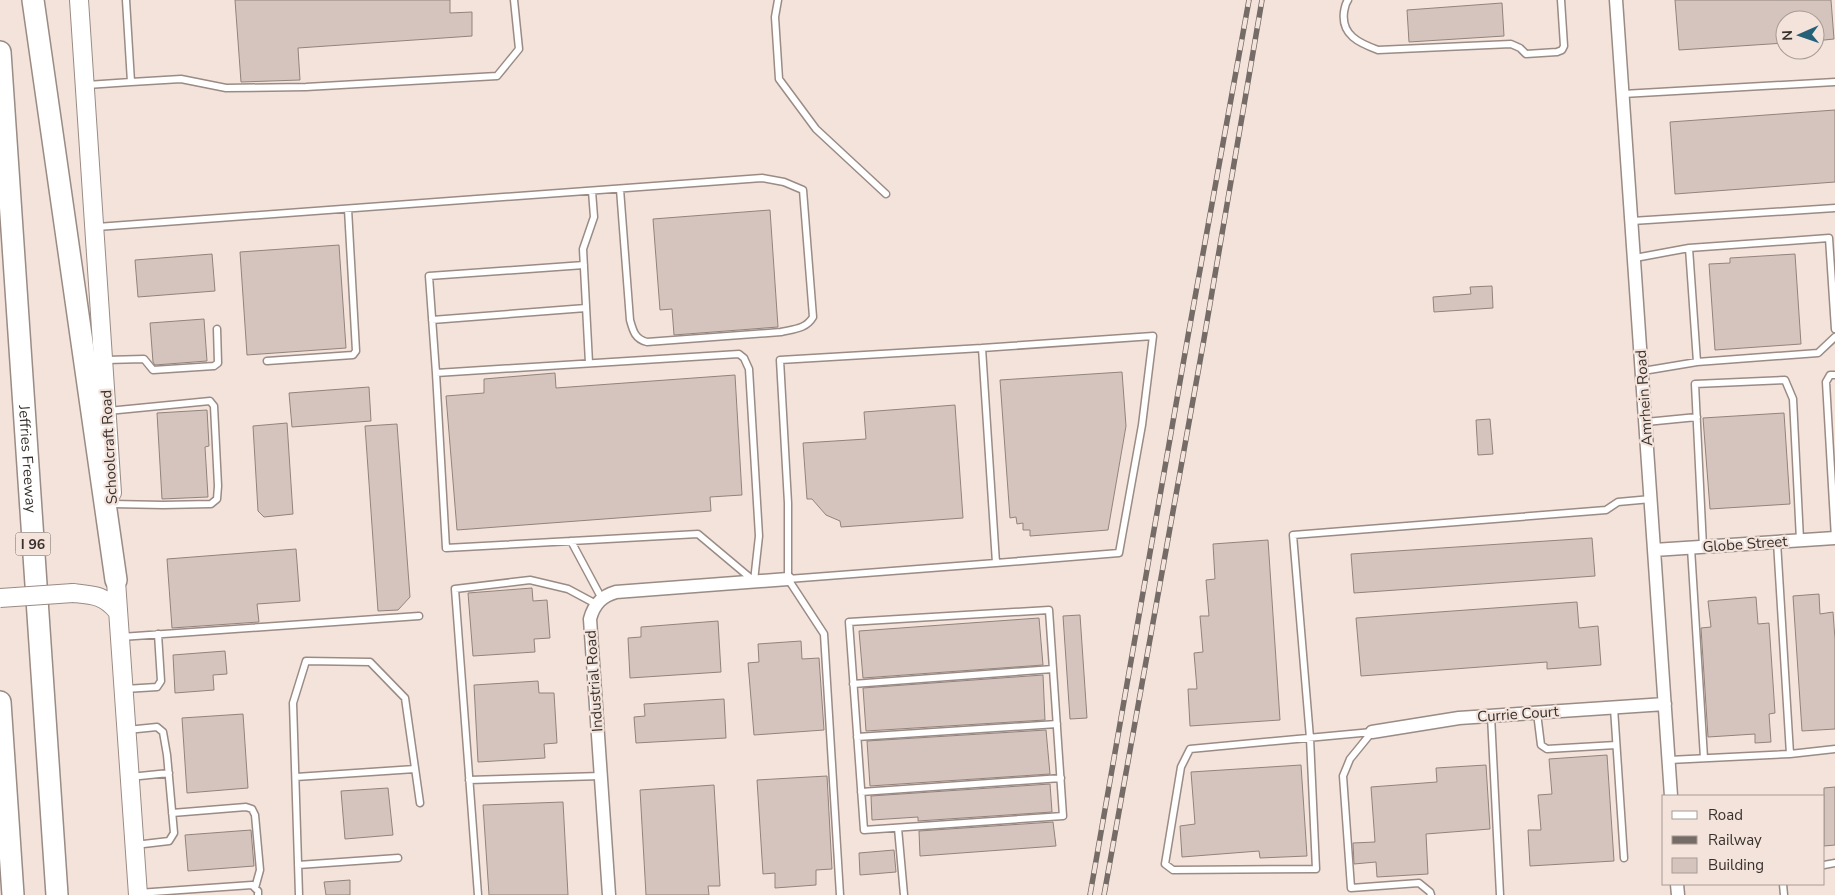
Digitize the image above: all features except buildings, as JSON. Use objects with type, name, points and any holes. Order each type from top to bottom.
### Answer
[{"type":"highway","points":[[34,0],[116,580]]},
{"type":"highway","name":"Jeffries Freeway","points":[[0,52],[57,895]]},
{"type":"highway","points":[[0,702],[13,895]]},
{"type":"main road","name":"Schoolcraft Road","points":[[79,0],[108,411],[117,611],[138,894]]},
{"type":"main road","points":[[0,598],[73,593],[101,598],[110,602],[117,611]]},
{"type":"street","name":"Amrhein Road","points":[[1616,0],[1671,795]]},
{"type":"street","name":"Globe Street","points":[[1654,550],[1835,538]]},
{"type":"street","points":[[599,601],[616,592],[788,579]]},
{"type":"street","name":"Industrial Road","points":[[599,601],[590,619],[609,895]]},
{"type":"street","name":"Currie Court","points":[[1372,732],[1458,718],[1665,704]]},
{"type":"lane","points":[[126,0],[131,82]]},
{"type":"lane","points":[[86,85],[181,78],[226,88],[306,87],[497,76],[519,49],[514,0]]},
{"type":"lane","points":[[778,0],[775,17],[779,78],[816,129],[886,194]]},
{"type":"lane","points":[[1348,0],[1345,3],[1343,22],[1351,37],[1366,46],[1378,50],[1511,44],[1520,48],[1526,54],[1562,50],[1564,46],[1561,0]]},
{"type":"lane","points":[[1623,94],[1835,82]]},
{"type":"lane","points":[[95,227],[762,178],[784,182],[803,190],[813,316],[809,324],[781,332],[647,342],[640,340],[633,332],[630,320],[620,189]]},
{"type":"lane","points":[[589,363],[583,249],[594,217],[592,191]]},
{"type":"lane","points":[[268,362],[353,355],[356,351],[348,208]]},
{"type":"lane","points":[[1632,221],[1835,208]]},
{"type":"lane","points":[[1635,258],[1689,248],[1829,238],[1835,329]]},
{"type":"lane","points":[[1689,248],[1697,362]]},
{"type":"lane","points":[[584,265],[429,276],[446,548],[698,534],[754,581]]},
{"type":"lane","points":[[432,320],[586,308]]},
{"type":"lane","points":[[104,360],[144,359],[154,370],[214,366],[218,363],[217,329]]},
{"type":"lane","points":[[788,579],[1119,553],[1142,425],[1153,336],[780,360],[788,503],[788,579],[824,634],[840,895]]},
{"type":"lane","points":[[1642,371],[1697,362],[1818,353],[1835,337]]},
{"type":"lane","points":[[982,348],[996,563]]},
{"type":"lane","points":[[436,373],[739,354],[744,358],[749,369],[759,536],[754,581]]},
{"type":"lane","points":[[1835,375],[1830,375],[1826,382],[1835,538]]},
{"type":"lane","points":[[1704,758],[1697,547],[1697,417],[1695,384],[1785,380],[1793,399],[1800,540]]},
{"type":"lane","points":[[108,411],[210,401],[214,406],[217,466],[216,499],[211,504],[112,504]]},
{"type":"lane","points":[[1646,422],[1697,417]]},
{"type":"lane","points":[[1372,732],[1310,738],[1190,748],[1181,767],[1165,864],[1173,870],[1316,869],[1310,738],[1293,535],[1606,510],[1618,502],[1651,499]]},
{"type":"lane","points":[[571,541],[599,601]]},
{"type":"lane","points":[[1777,542],[1790,754]]},
{"type":"lane","points":[[478,895],[455,588],[530,580],[599,601]]},
{"type":"lane","points":[[1048,610],[1053,669],[1063,816],[864,830],[849,622],[1048,610]]},
{"type":"lane","points":[[119,637],[419,616]]},
{"type":"lane","points":[[123,689],[157,687],[161,681],[158,634]]},
{"type":"lane","points":[[299,895],[293,702],[306,662],[370,662],[405,698],[420,803]]},
{"type":"lane","points":[[853,684],[1053,669]]},
{"type":"lane","points":[[1614,708],[1624,858]]},
{"type":"lane","points":[[1537,713],[1540,745],[1547,749],[1616,745]]},
{"type":"lane","points":[[1491,716],[1500,895]]},
{"type":"lane","points":[[857,736],[1056,724]]},
{"type":"lane","points":[[126,730],[157,728],[163,732],[169,773],[174,833],[168,841],[134,845]]},
{"type":"lane","points":[[1372,732],[1350,759],[1344,776],[1351,888],[1419,883],[1431,895]]},
{"type":"lane","points":[[1669,760],[1790,754],[1835,749]]},
{"type":"lane","points":[[296,777],[415,769]]},
{"type":"lane","points":[[129,777],[169,773]]},
{"type":"lane","points":[[469,780],[601,776]]},
{"type":"lane","points":[[861,792],[1060,778]]},
{"type":"lane","points":[[172,813],[246,807],[252,809],[255,815],[260,870],[255,888]]},
{"type":"lane","points":[[898,828],[904,895]]},
{"type":"lane","points":[[298,865],[398,858]]},
{"type":"lane","points":[[138,894],[186,892],[252,885],[258,891],[258,895]]},
{"type":"railway","points":[[1090,895],[1249,0]]},
{"type":"railway","points":[[1104,895],[1204,339],[1262,0]]}]
